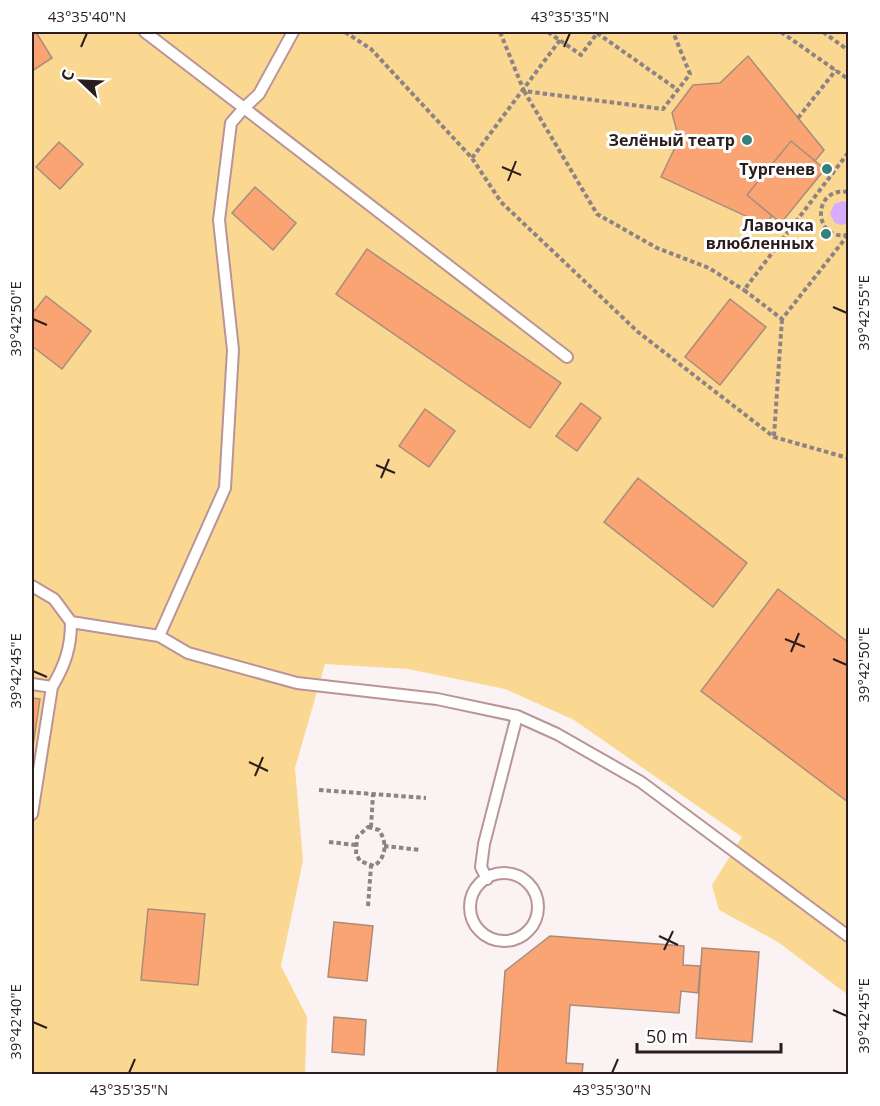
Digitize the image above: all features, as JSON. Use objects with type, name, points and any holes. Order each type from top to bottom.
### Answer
[{"type":"lane","points":[[146,32],[567,357]]},
{"type":"lane","points":[[159,636],[225,488],[234,350],[219,220],[231,123],[259,94],[293,32]]},
{"type":"lane","points":[[32,586],[54,599],[71,622],[71,643],[66,664],[52,687],[32,814]]},
{"type":"lane","points":[[71,622],[159,636],[188,653],[297,683],[437,699],[517,716],[557,734],[641,782],[849,936]]},
{"type":"lane","points":[[32,684],[52,687]]},
{"type":"lane","points":[[487,879],[481,867],[484,844],[517,716]]},
{"type":"lane","points":[[499,874],[513,875],[524,880],[533,890],[537,902],[537,916],[531,927],[521,936],[509,941],[496,940],[484,934],[475,925],[471,912],[472,899],[477,887],[487,879],[499,874]]},
{"type":"path","points":[[345,32],[371,50],[472,158],[501,202],[638,332],[774,437],[849,458]]},
{"type":"path","points":[[500,32],[524,91],[597,214],[657,248],[709,268],[744,290],[782,319]]},
{"type":"path","points":[[549,32],[581,56],[598,32],[678,90]]},
{"type":"path","points":[[524,91],[663,109],[690,74],[673,32]]},
{"type":"path","points":[[781,32],[849,79]]},
{"type":"path","points":[[823,32],[849,50]]},
{"type":"path","points":[[472,158],[560,40]]},
{"type":"path","points":[[798,118],[836,70]]},
{"type":"path","points":[[744,290],[849,153]]},
{"type":"path","points":[[848,235],[835,235],[825,228],[820,214],[824,200],[834,192],[849,192]]},
{"type":"path","points":[[817,195],[824,200]]},
{"type":"path","points":[[774,437],[782,319],[848,235]]},
{"type":"path","points":[[318,790],[426,798]]},
{"type":"path","points":[[371,828],[373,794]]},
{"type":"path","points":[[371,828],[379,830],[385,838],[380,861],[370,866],[360,861],[356,845],[363,830],[371,828]]},
{"type":"path","points":[[329,842],[356,845]]},
{"type":"path","points":[[384,846],[421,850]]},
{"type":"path","points":[[368,906],[370,866]]},
{"type":"shaded area","points":[[32,32],[848,32],[848,995],[778,942],[719,910],[712,885],[742,837],[574,720],[505,689],[408,669],[325,664],[295,768],[303,861],[281,966],[307,1017],[305,1073],[328,1074],[32,1074]]},
{"type":"shaded area","points":[[842,201],[848,203],[848,223],[841,225],[835,223],[830,214],[834,204]]},
{"type":"building","points":[[32,32],[36,32],[52,58],[32,71]]},
{"type":"building","name":"Зелёный театр","points":[[748,56],[824,150],[815,161],[791,141],[747,195],[772,216],[765,225],[661,177],[679,139],[672,113],[693,85],[720,83]]},
{"type":"building","points":[[791,141],[825,169],[781,223],[747,195]]},
{"type":"building","points":[[59,142],[83,164],[60,189],[36,167]]},
{"type":"building","points":[[255,187],[296,223],[273,250],[232,213]]},
{"type":"building","points":[[367,249],[561,383],[530,428],[336,294]]},
{"type":"building","points":[[46,296],[91,331],[62,369],[32,346],[32,314]]},
{"type":"building","points":[[730,299],[766,327],[720,385],[685,357]]},
{"type":"building","points":[[581,403],[601,418],[577,451],[556,436]]},
{"type":"building","points":[[425,409],[455,431],[429,467],[399,446]]},
{"type":"building","points":[[638,478],[747,563],[713,607],[604,522]]},
{"type":"building","points":[[778,589],[848,642],[848,802],[701,691]]},
{"type":"building","points":[[32,698],[40,699],[32,753]]},
{"type":"building","points":[[148,909],[205,914],[198,985],[141,980]]},
{"type":"building","points":[[334,922],[373,926],[367,981],[328,977]]},
{"type":"building","points":[[550,936],[684,946],[683,965],[700,966],[698,993],[681,991],[679,1013],[570,1005],[566,1063],[583,1064],[582,1074],[497,1074],[505,971]]},
{"type":"building","points":[[702,948],[759,952],[752,1042],[696,1038]]},
{"type":"building","points":[[334,1017],[366,1020],[364,1055],[332,1052]]},
{"type":"place","name":"Зелёный театр","points":[[747,140]]},
{"type":"place","name":"Тургенев","points":[[827,169]]},
{"type":"place","name":"Лавочка влюбленных","points":[[826,234]]}]
